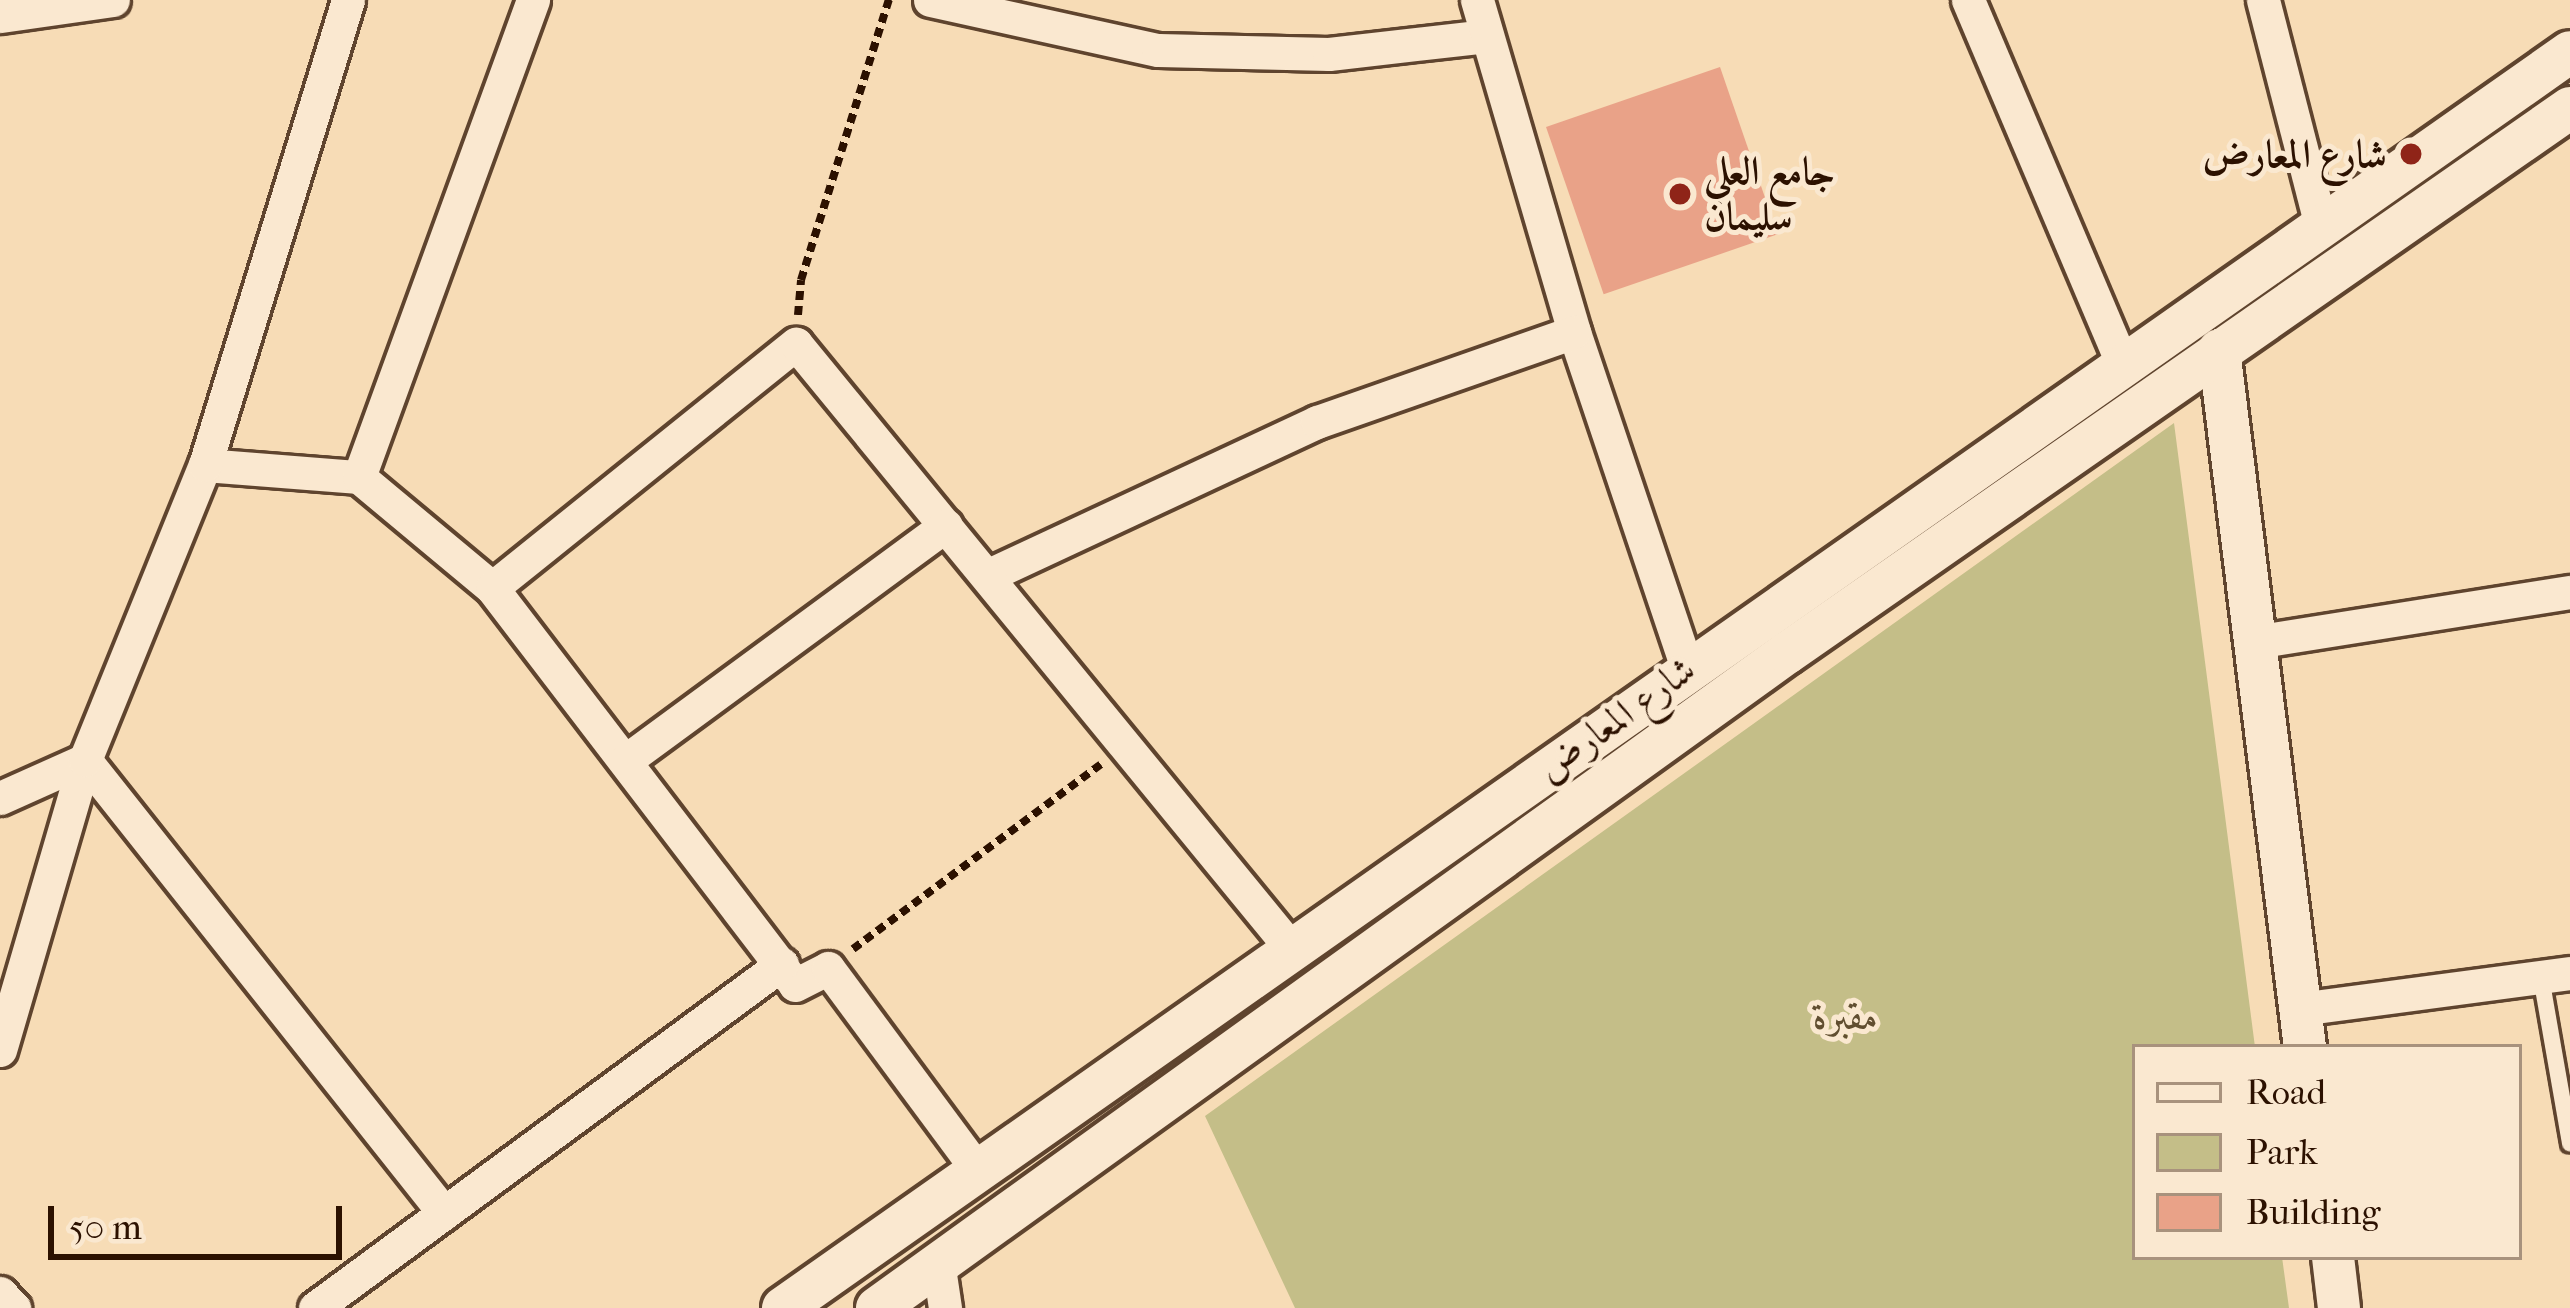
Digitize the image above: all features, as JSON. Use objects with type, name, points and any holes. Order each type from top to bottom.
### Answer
[{"type":"street","points":[[0,16],[113,0]]},
{"type":"street","points":[[0,1050],[6,1002],[85,760],[206,465],[348,0]]},
{"type":"street","points":[[359,477],[533,0]]},
{"type":"street","points":[[1477,0],[1574,332],[1688,668]]},
{"type":"street","points":[[1968,0],[2122,363]]},
{"type":"street","points":[[2263,0],[2320,222]]},
{"type":"street","points":[[935,1],[1158,50],[1330,54],[1486,36]]},
{"type":"street","name":"شارع المعارض","points":[[783,1308],[976,1168],[1294,952],[2320,222],[2570,52]]},
{"type":"street","name":"شارع المعارض","points":[[877,1308],[2219,350],[2570,109]]},
{"type":"street","points":[[991,574],[1317,422],[1574,332]]},
{"type":"street","points":[[492,588],[796,344],[991,574],[1124,748],[1294,952]]},
{"type":"street","points":[[2219,350],[2303,1028],[2556,975]]},
{"type":"street","points":[[206,465],[359,477],[492,588],[795,986],[828,968],[976,1168]]},
{"type":"street","points":[[625,761],[946,525]]},
{"type":"street","points":[[2254,642],[2570,592]]},
{"type":"street","points":[[0,798],[85,760]]},
{"type":"street","points":[[85,760],[444,1213]]},
{"type":"street","points":[[315,1308],[782,964]]},
{"type":"street","points":[[2332,1260],[2339,1308]]},
{"type":"street","points":[[938,1261],[945,1308]]},
{"type":"street","points":[[0,1293],[14,1308]]},
{"type":"lane","points":[[2556,975],[2570,1143]]},
{"type":"path","points":[[796,344],[801,280],[889,0]]},
{"type":"path","points":[[828,968],[1124,748]]},
{"type":"green space","name":"مقبرة","points":[[2174,423],[2255,1044],[2132,1044],[2132,1260],[2282,1260],[2289,1308],[1295,1308],[1205,1116]]},
{"type":"building","points":[[1720,67],[1778,234],[1604,294],[1546,127]]},
{"type":"place","name":"شارع المعارض","points":[[2411,154]]},
{"type":"place","name":"جامع العلي سليمان","points":[[1680,194]]}]
